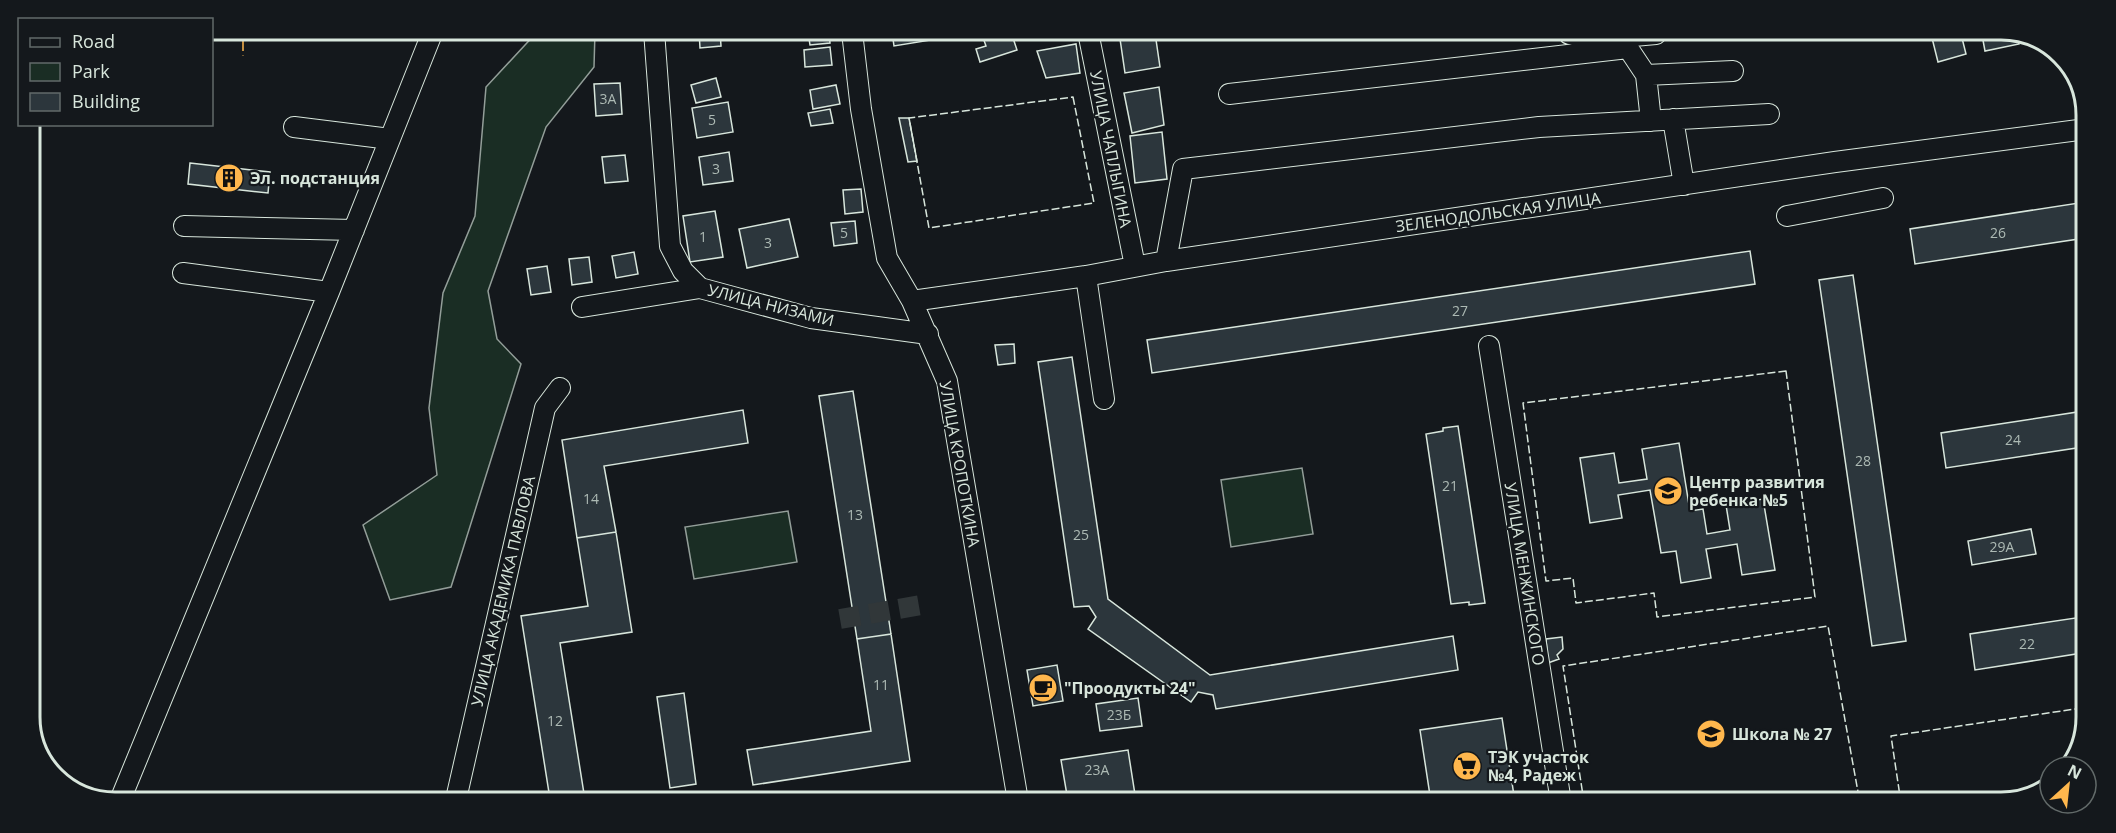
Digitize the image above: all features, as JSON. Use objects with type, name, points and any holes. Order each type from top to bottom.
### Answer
[{"type":"street","points":[[123,792],[329,292],[429,40]]},
{"type":"street","name":"УЛИЦА НИЗАМИ","points":[[655,40],[670,246],[683,272],[700,288],[811,318],[928,334]]},
{"type":"street","name":"УЛИЦА КРОПОТКИНА","points":[[853,40],[861,109],[887,258],[912,301],[947,381],[1016,792]]},
{"type":"street","name":"УЛИЦА ЧАПЛЫГИНА","points":[[1090,40],[1135,266]]},
{"type":"street","points":[[1229,94],[1628,48],[1646,75],[1651,121]]},
{"type":"street","points":[[1646,75],[1733,71]]},
{"type":"street","points":[[1166,261],[1183,170],[1539,127],[1769,114]]},
{"type":"street","points":[[1673,119],[1684,185]]},
{"type":"street","points":[[294,127],[390,139]]},
{"type":"street","name":"ЗЕЛЕНОДОЛЬСКАЯ УЛИЦА","points":[[912,301],[1835,162],[2075,130]]},
{"type":"street","points":[[1787,216],[1883,198]]},
{"type":"street","points":[[184,226],[354,230]]},
{"type":"street","points":[[183,273],[329,292]]},
{"type":"street","points":[[1086,276],[1104,399]]},
{"type":"street","points":[[582,307],[700,288]]},
{"type":"street","name":"УЛИЦА МЕНЖИНСКОГО","points":[[1489,346],[1559,792]]},
{"type":"street","name":"УЛИЦА АКАДЕМИКА ПАВЛОВА","points":[[458,792],[545,408],[560,388]]},
{"type":"green space","points":[[530,40],[595,40],[594,67],[546,127],[488,291],[497,339],[521,364],[451,587],[390,600],[363,525],[437,475],[429,408],[443,293],[475,216],[486,87]]},
{"type":"green space","points":[[1302,468],[1313,534],[1231,547],[1221,480]]},
{"type":"green space","points":[[788,511],[797,562],[694,579],[685,527]]},
{"type":"building","points":[[700,40],[721,40],[721,46],[700,48]]},
{"type":"building","points":[[809,40],[830,40],[830,43],[810,45]]},
{"type":"building","points":[[893,40],[931,40],[894,46]]},
{"type":"building","points":[[984,40],[1014,40],[1017,50],[980,62],[976,49],[986,46]]},
{"type":"building","points":[[1120,40],[1156,40],[1160,67],[1125,73]]},
{"type":"building","points":[[1932,40],[1962,40],[1966,54],[1938,62]]},
{"type":"building","points":[[1983,40],[2019,43],[2019,44],[1985,51]]},
{"type":"building","points":[[1076,44],[1080,73],[1046,78],[1037,51]]},
{"type":"building","points":[[830,47],[832,65],[805,67],[804,50]]},
{"type":"building","points":[[716,78],[721,97],[696,103],[691,85]]},
{"type":"building","points":[[620,83],[622,114],[596,116],[594,84]]},
{"type":"building","points":[[836,85],[840,104],[813,109],[810,90]]},
{"type":"building","points":[[1159,87],[1164,125],[1132,133],[1124,93]]},
{"type":"building","points":[[728,102],[733,132],[697,138],[692,108]]},
{"type":"building","points":[[830,109],[833,123],[811,126],[808,113]]},
{"type":"building","points":[[899,118],[909,118],[917,161],[908,162]]},
{"type":"building","points":[[1162,132],[1167,179],[1135,183],[1130,136]]},
{"type":"building","points":[[729,152],[733,181],[703,185],[699,157]]},
{"type":"building","points":[[625,155],[628,181],[605,183],[602,157]]},
{"type":"building","name":"Эл. подстанция","points":[[190,163],[270,172],[268,193],[188,184]]},
{"type":"building","points":[[861,189],[863,212],[845,214],[843,190]]},
{"type":"building","points":[[2075,204],[2075,239],[1915,264],[1910,229]]},
{"type":"building","points":[[715,211],[723,257],[690,262],[683,216]]},
{"type":"building","points":[[789,219],[798,257],[747,268],[739,229]]},
{"type":"building","points":[[855,221],[857,243],[834,246],[831,223]]},
{"type":"building","points":[[1750,251],[1755,284],[1152,373],[1147,340]]},
{"type":"building","points":[[634,252],[638,274],[616,278],[612,256]]},
{"type":"building","points":[[589,257],[592,282],[572,285],[569,259]]},
{"type":"building","points":[[547,266],[551,292],[531,295],[527,269]]},
{"type":"building","points":[[1853,275],[1906,641],[1872,646],[1819,280]]},
{"type":"building","points":[[1014,344],[1015,363],[998,365],[995,345]]},
{"type":"building","points":[[1072,357],[1108,599],[1210,675],[1453,636],[1458,670],[1216,709],[1213,695],[1198,692],[1191,702],[1088,629],[1096,617],[1089,606],[1074,607],[1038,362]]},
{"type":"building","points":[[853,391],[891,634],[857,639],[819,396]]},
{"type":"building","points":[[743,410],[748,443],[604,466],[616,532],[577,538],[562,440]]},
{"type":"building","points":[[2075,412],[2076,448],[1946,468],[1941,433]]},
{"type":"building","points":[[1458,426],[1485,603],[1469,605],[1469,602],[1451,604],[1426,434]]},
{"type":"building","points":[[1679,443],[1690,511],[1703,509],[1707,534],[1730,530],[1726,505],[1763,499],[1775,570],[1742,575],[1737,544],[1706,549],[1711,578],[1681,583],[1676,551],[1661,553],[1650,490],[1618,495],[1622,518],[1590,523],[1580,458],[1614,453],[1619,483],[1647,479],[1642,449]]},
{"type":"building","points":[[2031,529],[2036,554],[1972,565],[1968,541]]},
{"type":"building","points":[[616,532],[632,632],[560,643],[584,792],[549,792],[521,616],[588,606],[577,538]]},
{"type":"building","points":[[2076,618],[2076,654],[1975,670],[1970,634]]},
{"type":"building","points":[[891,634],[910,761],[753,785],[747,750],[871,731],[857,639]]},
{"type":"building","points":[[1562,637],[1563,649],[1557,655],[1559,659],[1548,663],[1546,639]]},
{"type":"building","points":[[1057,665],[1063,701],[1033,706],[1027,670]]},
{"type":"building","points":[[684,693],[696,784],[670,788],[657,697]]},
{"type":"building","points":[[1138,698],[1142,726],[1100,731],[1096,704]]},
{"type":"building","name":"ТЭК участок №4, Радеж","points":[[1502,718],[1513,792],[1429,792],[1420,730]]},
{"type":"building","points":[[1128,750],[1135,792],[1066,792],[1061,760]]},
{"type":"tunnel","points":[[840,619],[921,605]]},
{"type":"fence","points":[[1073,97],[1094,203],[929,228],[909,118],[1073,97]]},
{"type":"fence","points":[[1786,371],[1815,597],[1657,617],[1654,593],[1576,603],[1573,578],[1546,581],[1523,403],[1786,371]]},
{"type":"fence","points":[[1582,792],[1563,666],[1828,626],[1858,792]]},
{"type":"fence","points":[[1899,792],[1891,736],[2076,709]]},
{"type":"power","points":[[243,40],[243,56]]},
{"type":"place","name":"Эл. подстанция","points":[[229,178]]},
{"type":"place","name":"Центр развития ребенка №5","points":[[1668,491]]},
{"type":"place","name":"\"Проодукты 24\"","points":[[1043,688]]},
{"type":"place","name":"Школа № 27","points":[[1711,734]]},
{"type":"place","name":"ТЭК участок №4, Радеж","points":[[1467,766]]}]
